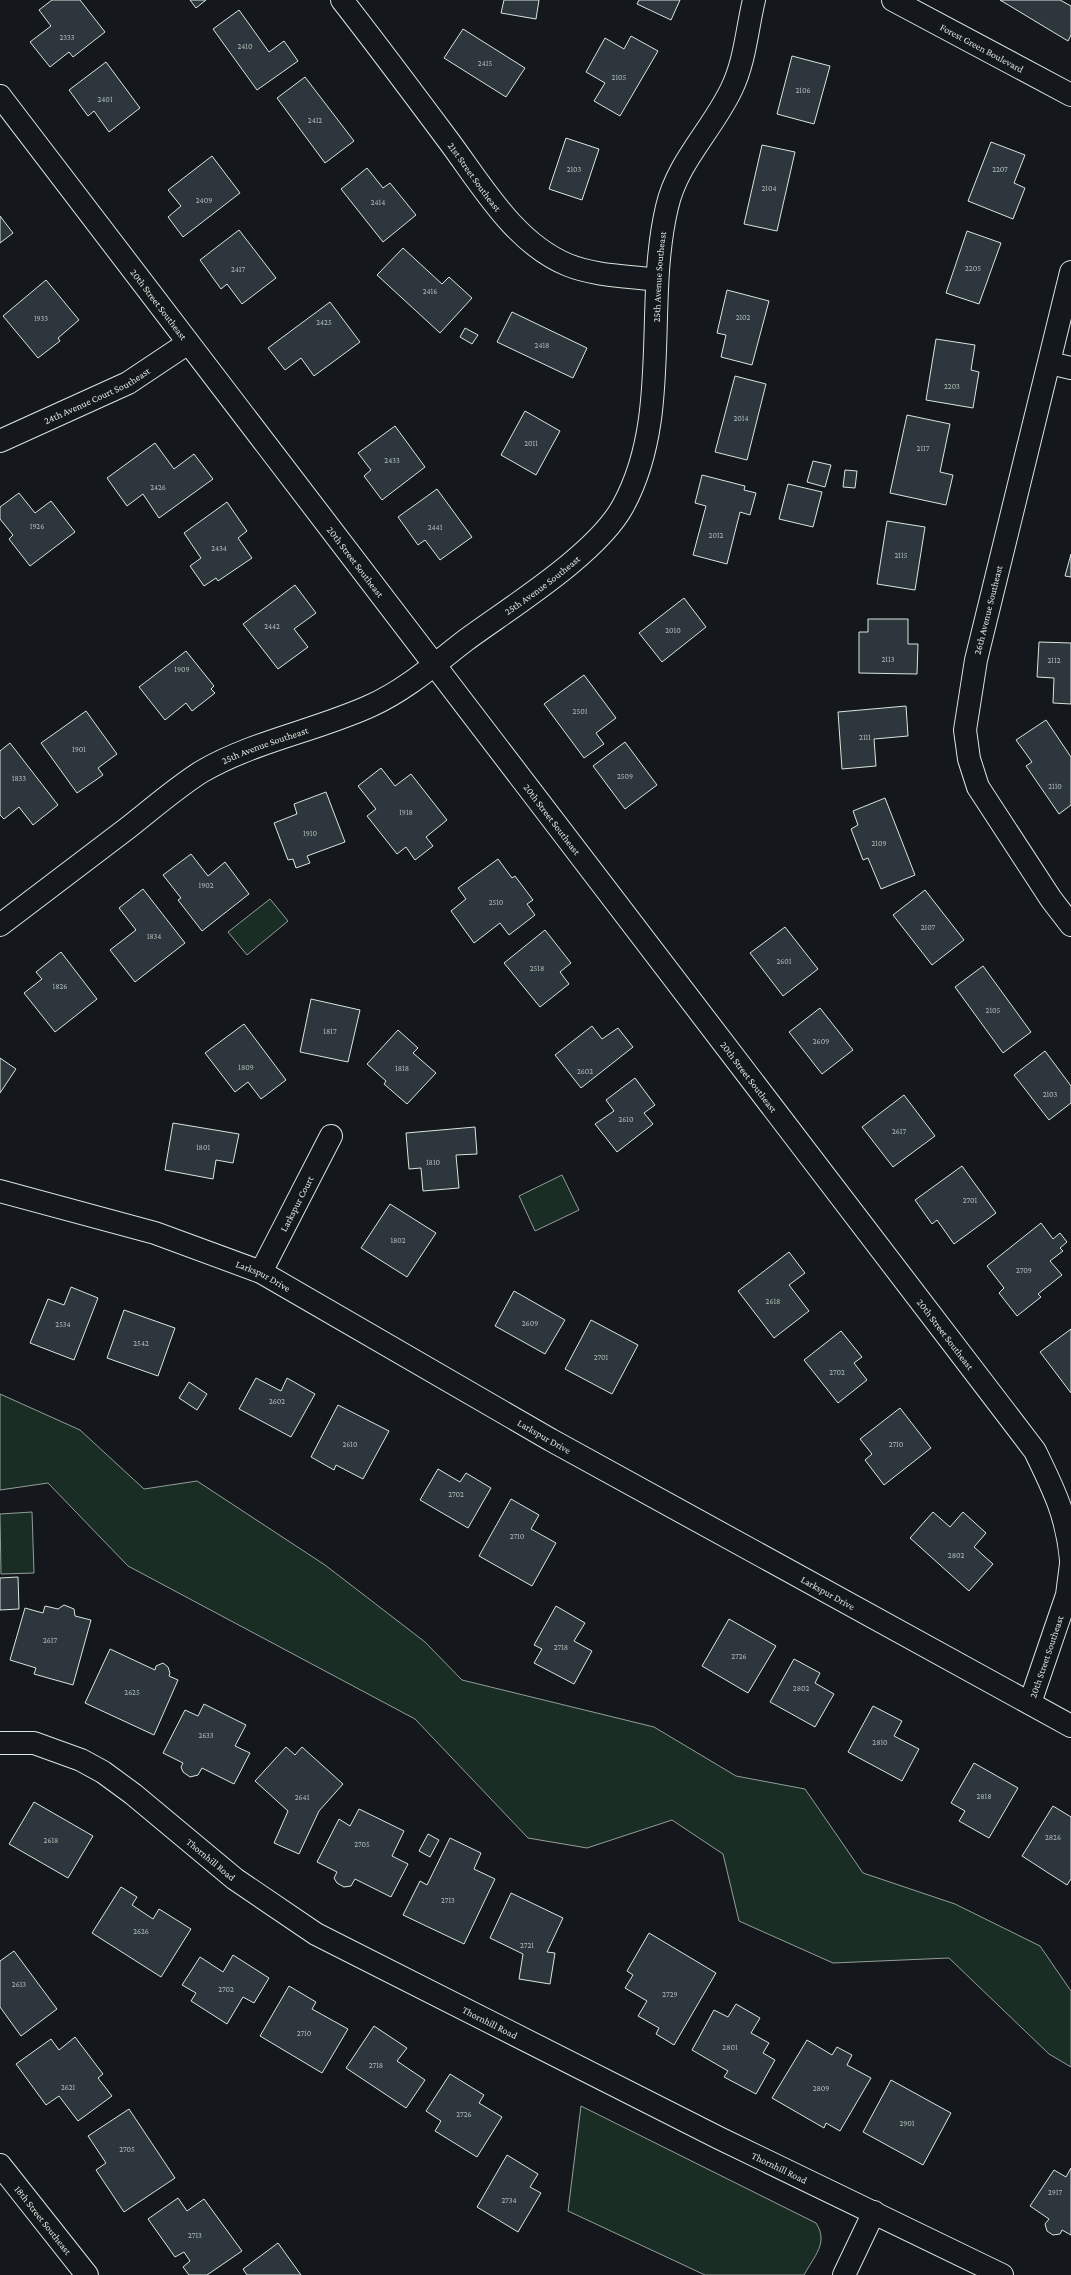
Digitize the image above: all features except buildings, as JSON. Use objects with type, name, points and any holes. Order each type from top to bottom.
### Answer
[{"type":"street","name":"25th Avenue Southeast","points":[[0,925],[202,772],[252,748],[324,726],[374,705],[401,689],[575,558],[601,535],[622,509],[638,477],[647,447],[651,412],[660,241],[667,204],[676,180],[733,86],[742,58],[754,0]]},
{"type":"street","name":"Forest Green Boulevard","points":[[893,0],[1071,95]]},
{"type":"street","name":"21st Street Southeast","points":[[352,4],[498,206],[530,241],[545,253],[568,265],[588,270],[657,280]]},
{"type":"street","name":"20th Street Southeast","points":[[0,96],[1035,1451],[1059,1499],[1068,1532],[1071,1560]]},
{"type":"street","name":"26th Avenue Southeast","points":[[1071,272],[1050,363],[976,660],[965,730],[969,759],[978,787],[1050,899],[1071,925]]},
{"type":"street","name":"24th Avenue Court Southeast","points":[[0,441],[128,383],[188,343]]},
{"type":"street","points":[[1050,363],[1071,368]]},
{"type":"street","name":"Larkspur Court","points":[[261,1272],[331,1136]]},
{"type":"street","name":"Larkspur Drive","points":[[0,1191],[155,1232],[261,1272],[551,1440],[1071,1726]]},
{"type":"street","name":"20th Street Southeast","points":[[1030,1703],[1068,1595],[1071,1564]]},
{"type":"street","name":"Thornhill Road","points":[[0,1743],[34,1743],[81,1760],[103,1772],[133,1794],[235,1879],[316,1934],[718,2138],[1002,2275]]},
{"type":"street","name":"18th Street Southeast","points":[[0,2164],[87,2275]]},
{"type":"street","points":[[844,2275],[874,2212]]},
{"type":"green space","points":[[270,899],[288,921],[247,955],[228,932]]},
{"type":"green space","points":[[562,1175],[579,1210],[535,1231],[519,1196]]},
{"type":"green space","points":[[0,1394],[80,1430],[144,1489],[197,1481],[325,1565],[425,1642],[462,1680],[654,1727],[736,1776],[805,1789],[863,1873],[955,1904],[1040,1946],[1071,1991],[1071,2067],[1049,2054],[949,1958],[833,1963],[739,1921],[723,1854],[672,1820],[587,1848],[528,1838],[415,1719],[128,1566],[48,1483],[0,1490]]},
{"type":"green space","points":[[32,1512],[34,1573],[1,1574],[0,1514]]},
{"type":"green space","points":[[581,2106],[816,2223],[820,2230],[821,2243],[816,2255],[804,2275],[705,2275],[568,2211]]}]
